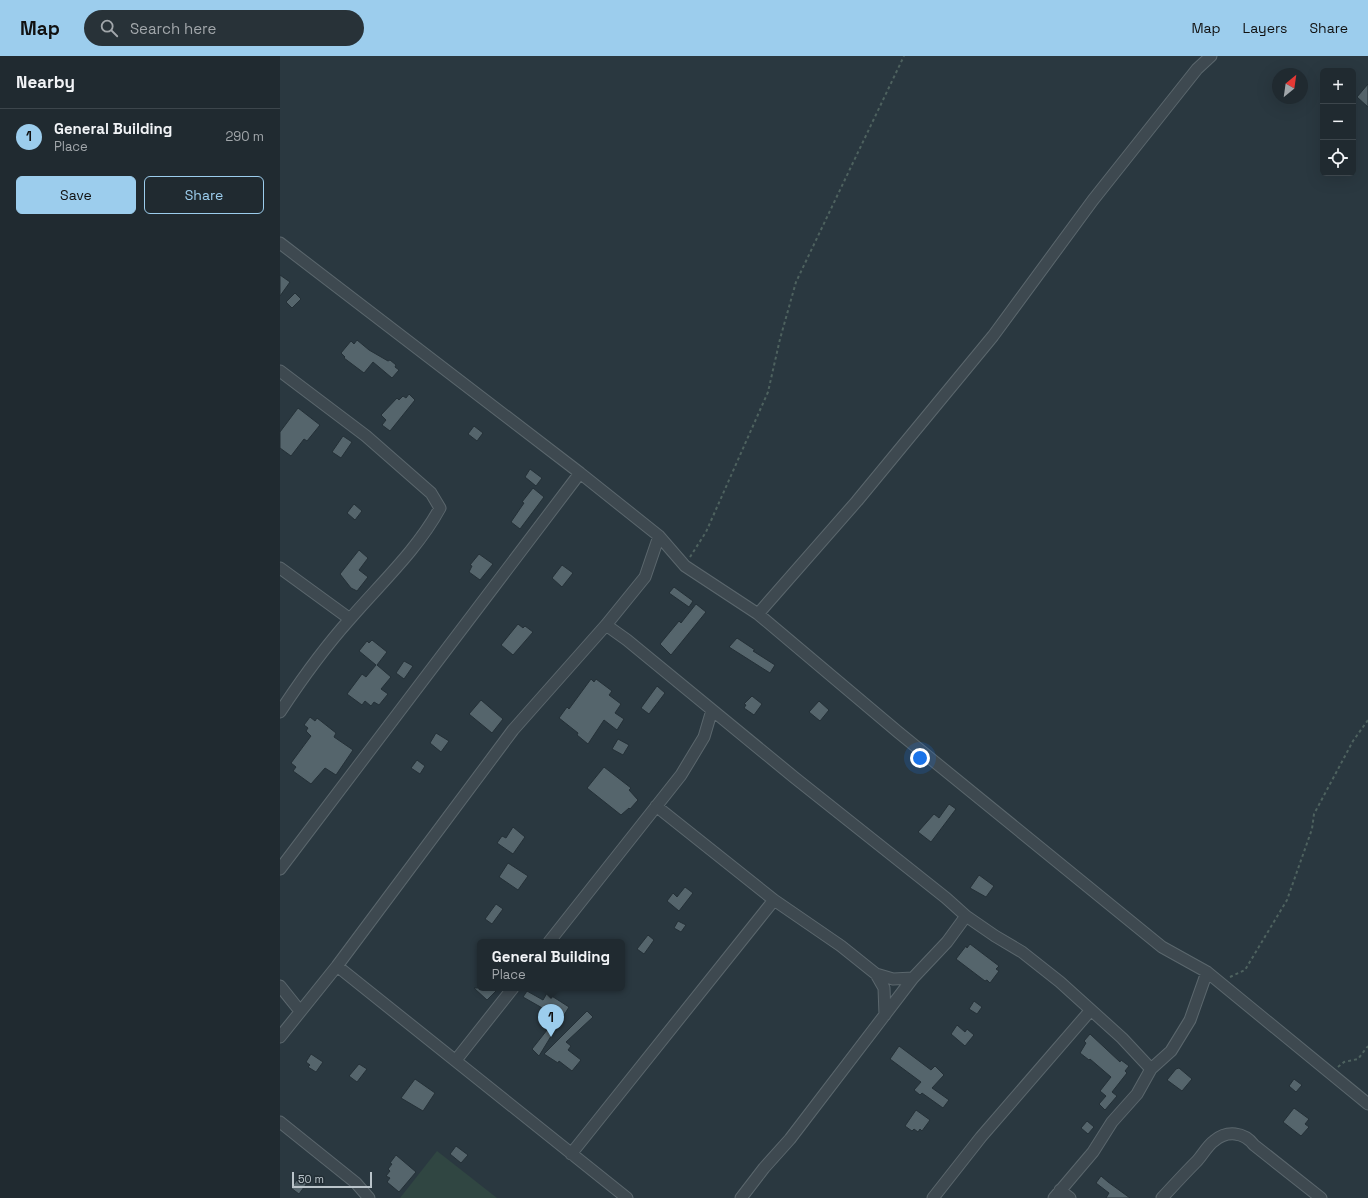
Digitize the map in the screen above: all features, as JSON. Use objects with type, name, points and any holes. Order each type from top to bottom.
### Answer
[{"type":"street","points":[[758,614],[857,501],[992,336],[1093,200],[1197,69],[1211,56]]},
{"type":"street","points":[[280,243],[580,473],[659,536],[685,566],[758,614],[898,732],[1162,947],[1207,972],[1368,1104]]},
{"type":"street","points":[[280,370],[366,436],[431,493],[440,508],[419,542],[397,565],[384,583],[350,619],[303,677],[280,712]]},
{"type":"street","points":[[280,869],[580,473]]},
{"type":"street","points":[[280,1037],[337,966],[513,730],[606,625],[646,577],[659,536]]},
{"type":"street","points":[[280,568],[350,619]]},
{"type":"street","points":[[606,625],[627,640],[966,916],[1022,952],[1060,982],[1090,1011],[1122,1038],[1151,1070]]},
{"type":"street","points":[[552,939],[681,775],[694,756],[704,737],[712,710]]},
{"type":"street","points":[[656,806],[774,900],[841,946],[876,974],[884,988],[885,1015]]},
{"type":"street","points":[[571,1154],[774,900]]},
{"type":"street","points":[[741,1198],[913,978],[947,942],[966,916]]},
{"type":"street","points":[[337,966],[627,1198]]},
{"type":"street","points":[[1070,1198],[1057,1194],[1093,1152],[1112,1122],[1137,1094],[1151,1070],[1171,1050],[1190,1020],[1207,972]]},
{"type":"street","points":[[876,974],[893,979],[913,978]]},
{"type":"street","points":[[280,986],[300,1011]]},
{"type":"street","points":[[456,1060],[511,991]]},
{"type":"street","points":[[934,1198],[981,1137],[1090,1011]]},
{"type":"street","points":[[280,1122],[356,1183],[369,1198]]},
{"type":"street","points":[[1162,1198],[1204,1154],[1213,1141],[1226,1134],[1238,1134],[1248,1137],[1254,1145],[1270,1155],[1321,1198]]},
{"type":"path","points":[[685,566],[706,532],[768,392],[780,339],[796,282],[904,56]]},
{"type":"path","points":[[1220,982],[1245,970],[1287,900],[1312,829],[1314,814],[1353,741],[1368,720]]},
{"type":"path","points":[[1331,1074],[1344,1062],[1358,1059],[1368,1046]]},
{"type":"green space","points":[[437,1151],[497,1198],[400,1198]]},
{"type":"building","points":[[1368,84],[1368,107],[1357,97]]},
{"type":"building","points":[[280,275],[290,282],[280,296]]},
{"type":"building","points":[[295,293],[301,299],[292,308],[286,302]]},
{"type":"building","points":[[357,340],[369,350],[388,361],[390,360],[396,365],[395,367],[399,370],[392,378],[373,362],[364,373],[344,358],[345,357],[341,353],[351,341],[354,344]]},
{"type":"building","points":[[409,394],[415,400],[390,431],[382,425],[386,420],[381,415],[397,398],[399,400],[403,396],[406,398]]},
{"type":"building","points":[[298,408],[320,425],[307,441],[304,439],[291,456],[280,448],[280,432]]},
{"type":"building","points":[[474,426],[483,433],[477,441],[468,434]]},
{"type":"building","points":[[343,436],[352,442],[341,458],[332,452]]},
{"type":"building","points":[[530,469],[542,478],[536,486],[525,477]]},
{"type":"building","points":[[533,488],[544,497],[520,529],[511,522],[524,503],[522,502]]},
{"type":"building","points":[[354,504],[362,511],[355,520],[347,513]]},
{"type":"building","points":[[359,550],[368,558],[359,570],[368,577],[357,591],[351,588],[340,574]]},
{"type":"building","points":[[479,554],[493,564],[480,580],[469,572],[472,566],[470,565]]},
{"type":"building","points":[[562,565],[573,573],[562,587],[552,578]]},
{"type":"building","points":[[674,587],[693,601],[689,607],[669,593]]},
{"type":"building","points":[[696,604],[706,612],[671,655],[660,644],[679,621],[681,623]]},
{"type":"building","points":[[518,624],[523,628],[525,626],[533,632],[513,655],[501,645]]},
{"type":"building","points":[[737,638],[755,650],[753,651],[775,665],[770,673],[729,647]]},
{"type":"building","points":[[372,640],[387,652],[377,665],[391,677],[381,689],[388,694],[379,705],[374,702],[371,706],[365,701],[362,705],[347,694],[362,674],[366,677],[376,665],[359,651],[367,641],[369,643]]},
{"type":"building","points":[[404,661],[413,666],[404,679],[396,673]]},
{"type":"building","points":[[591,679],[594,682],[596,679],[612,691],[609,695],[621,704],[615,713],[624,719],[617,730],[604,720],[588,744],[577,735],[578,733],[559,718],[567,707],[569,709]]},
{"type":"building","points":[[657,686],[665,693],[649,714],[641,708]]},
{"type":"building","points":[[752,696],[762,704],[754,715],[744,708],[746,705],[744,704]]},
{"type":"building","points":[[481,700],[503,719],[492,733],[469,714]]},
{"type":"building","points":[[819,701],[829,710],[820,721],[809,712]]},
{"type":"building","points":[[310,717],[315,721],[317,718],[336,733],[334,737],[353,750],[336,775],[325,768],[311,784],[293,771],[296,767],[291,763],[311,736],[306,731],[308,728],[304,725]]},
{"type":"building","points":[[436,733],[449,741],[441,752],[430,743]]},
{"type":"building","points":[[618,739],[629,745],[623,755],[612,749]]},
{"type":"building","points":[[417,760],[425,766],[420,774],[411,768]]},
{"type":"building","points":[[604,767],[631,788],[629,790],[638,800],[630,809],[629,808],[621,815],[587,788]]},
{"type":"building","points":[[949,804],[956,809],[931,842],[918,832],[934,814],[939,818]]},
{"type":"building","points":[[513,827],[525,837],[513,854],[497,843],[502,836],[506,838]]},
{"type":"building","points":[[508,863],[528,876],[518,890],[499,877]]},
{"type":"building","points":[[979,875],[994,886],[986,897],[970,888]]},
{"type":"building","points":[[685,887],[693,893],[679,911],[667,901],[673,893],[677,897]]},
{"type":"building","points":[[496,904],[503,909],[492,924],[485,919]]},
{"type":"building","points":[[678,921],[686,925],[681,932],[674,928]]},
{"type":"building","points":[[648,935],[654,940],[644,954],[637,949]]},
{"type":"building","points":[[970,944],[999,966],[996,969],[999,971],[990,983],[987,980],[985,981],[956,959],[966,946],[967,948]]},
{"type":"building","points":[[477,991],[496,991],[487,1000]]},
{"type":"building","points":[[527,991],[543,1000],[547,993],[569,1007],[559,1023],[542,1012],[544,1009],[523,997]]},
{"type":"building","points":[[974,1001],[982,1007],[977,1014],[969,1009]]},
{"type":"building","points":[[587,1011],[593,1017],[566,1042],[571,1046],[568,1050],[581,1060],[572,1071],[559,1061],[558,1063],[544,1054]]},
{"type":"building","points":[[551,1025],[556,1028],[539,1056],[532,1049]]},
{"type":"building","points":[[957,1025],[965,1032],[967,1029],[974,1035],[965,1046],[951,1034]]},
{"type":"building","points":[[1090,1034],[1120,1062],[1121,1060],[1129,1066],[1125,1071],[1127,1073],[1112,1092],[1117,1096],[1105,1110],[1099,1104],[1106,1096],[1100,1091],[1111,1077],[1090,1059],[1089,1060],[1080,1053],[1086,1043],[1084,1041]]},
{"type":"building","points":[[899,1046],[931,1070],[935,1066],[944,1075],[932,1088],[949,1100],[943,1108],[922,1093],[920,1095],[914,1090],[921,1082],[890,1059]]},
{"type":"building","points":[[311,1054],[323,1062],[316,1072],[308,1067],[310,1065],[306,1062]]},
{"type":"building","points":[[359,1064],[367,1069],[357,1082],[349,1076]]},
{"type":"building","points":[[1179,1068],[1192,1079],[1182,1091],[1167,1080],[1176,1069]]},
{"type":"building","points":[[415,1079],[435,1093],[423,1111],[401,1098]]},
{"type":"building","points":[[1294,1079],[1302,1085],[1296,1092],[1289,1086]]},
{"type":"building","points":[[1294,1108],[1309,1119],[1305,1124],[1309,1127],[1301,1136],[1283,1122]]},
{"type":"building","points":[[916,1110],[930,1120],[922,1131],[920,1129],[918,1132],[914,1129],[912,1131],[905,1126]]},
{"type":"building","points":[[1087,1121],[1094,1127],[1088,1134],[1081,1128]]},
{"type":"building","points":[[456,1146],[468,1155],[461,1163],[450,1154]]},
{"type":"building","points":[[396,1155],[416,1172],[399,1192],[387,1182],[390,1178],[386,1176],[390,1171],[388,1169],[392,1164],[390,1163]]},
{"type":"building","points":[[302,1173],[310,1179],[299,1194],[291,1188]]},
{"type":"building","points":[[1101,1176],[1130,1198],[1106,1198],[1109,1193],[1096,1183]]},
{"type":"place","name":"General Building","points":[[551,1037]]}]
